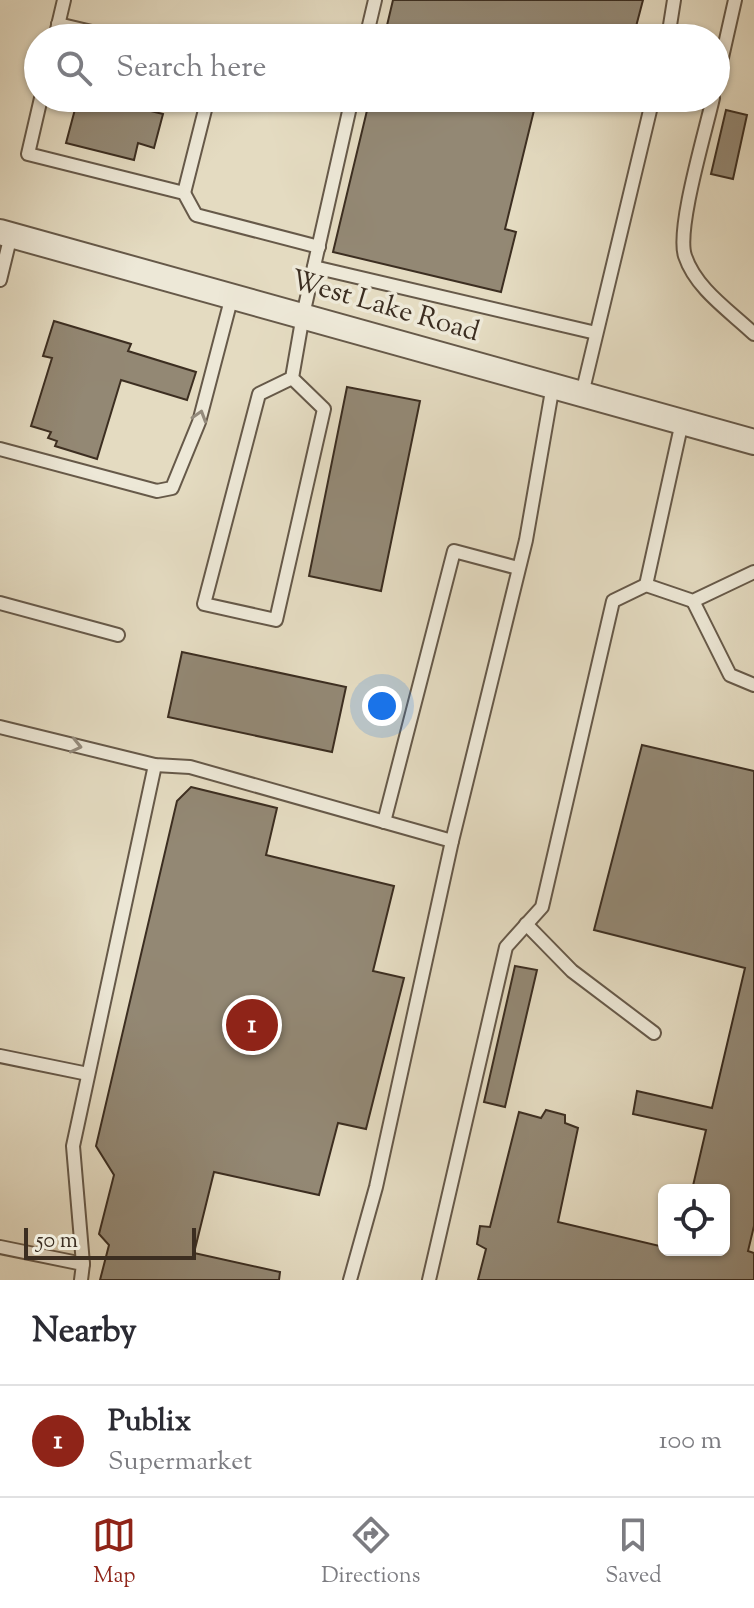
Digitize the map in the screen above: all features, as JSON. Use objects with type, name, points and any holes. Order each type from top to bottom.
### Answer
[{"type":"street","name":"West Lake Road","points":[[6,234],[754,442]]},
{"type":"lane","points":[[58,24],[64,0]]},
{"type":"lane","points":[[369,24],[375,0]]},
{"type":"lane","points":[[670,24],[674,0]]},
{"type":"lane","points":[[730,24],[735,0]]},
{"type":"lane","points":[[38,112],[28,154],[184,193]]},
{"type":"lane","points":[[204,112],[184,193],[196,215],[319,247]]},
{"type":"lane","points":[[292,378],[303,315],[349,112]]},
{"type":"lane","points":[[582,394],[650,112]]},
{"type":"lane","points":[[710,112],[685,222],[684,254],[700,284],[754,334]]},
{"type":"lane","points":[[0,280],[6,234]]},
{"type":"lane","points":[[314,267],[596,333]]},
{"type":"lane","points":[[0,449],[157,491],[172,488],[199,422],[232,296]]},
{"type":"lane","points":[[292,378],[324,409],[276,620],[204,604],[259,394],[292,378]]},
{"type":"lane","points":[[350,1280],[376,1187],[452,841],[526,540],[553,385]]},
{"type":"lane","points":[[646,585],[682,422]]},
{"type":"lane","points":[[384,822],[454,551],[518,568]]},
{"type":"lane","points":[[429,1280],[506,947],[542,907],[613,601],[646,585],[693,601],[754,572]]},
{"type":"lane","points":[[693,601],[730,675],[754,685]]},
{"type":"lane","points":[[0,603],[118,635]]},
{"type":"lane","points":[[0,727],[155,765],[190,767],[452,841]]},
{"type":"lane","points":[[81,1280],[83,1264],[73,1146],[155,765]]},
{"type":"lane","points":[[526,924],[572,971],[654,1033]]},
{"type":"lane","points":[[0,1056],[88,1074]]},
{"type":"lane","points":[[0,1247],[83,1264]]},
{"type":"building","points":[[393,0],[643,0],[637,24],[387,24]]},
{"type":"building","points":[[74,112],[163,114],[154,148],[138,143],[134,160],[66,143]]},
{"type":"building","points":[[367,112],[534,112],[505,229],[516,232],[501,292],[333,252]]},
{"type":"building","points":[[726,112],[747,115],[733,179],[711,174]]},
{"type":"building","points":[[54,321],[131,344],[128,351],[196,372],[187,400],[121,380],[97,459],[55,446],[57,441],[48,438],[51,432],[31,426],[52,358],[43,356]]},
{"type":"building","points":[[347,387],[420,401],[381,591],[309,576]]},
{"type":"building","points":[[182,652],[346,687],[332,752],[168,717]]},
{"type":"building","points":[[642,745],[754,771],[754,1226],[748,1251],[754,1253],[754,1280],[478,1280],[486,1249],[477,1244],[480,1226],[490,1227],[519,1112],[541,1118],[546,1110],[565,1115],[565,1123],[578,1128],[558,1222],[658,1246],[658,1256],[730,1256],[730,1184],[693,1184],[706,1130],[633,1114],[637,1091],[712,1108],[745,968],[594,930]]},
{"type":"building","points":[[191,787],[277,808],[266,855],[394,886],[373,971],[404,978],[366,1129],[338,1123],[319,1195],[214,1172],[194,1253],[280,1272],[279,1280],[100,1280],[109,1245],[99,1234],[114,1175],[96,1146],[177,801]]},
{"type":"building","points":[[515,966],[537,970],[505,1107],[484,1102]]},
{"type":"place","name":"Publix","points":[[252,1025]]}]
